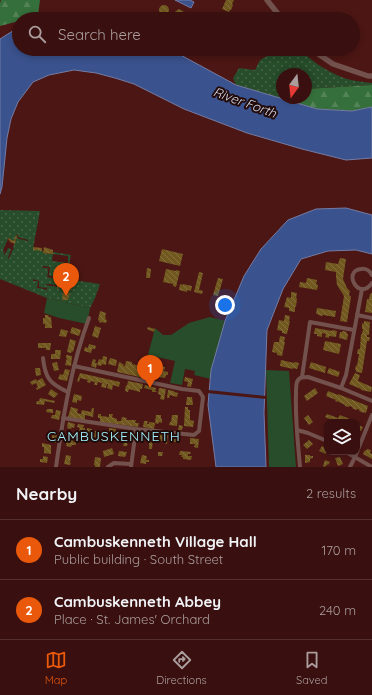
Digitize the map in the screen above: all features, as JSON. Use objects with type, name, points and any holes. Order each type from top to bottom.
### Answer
[{"type":"street","points":[[267,0],[276,12]]},
{"type":"street","points":[[321,56],[333,64],[372,76]]},
{"type":"street","points":[[372,275],[364,268],[358,270],[353,277],[354,283],[357,287],[362,289],[367,288],[372,283]]},
{"type":"street","points":[[341,388],[346,375],[362,289]]},
{"type":"street","points":[[357,315],[372,318]]},
{"type":"street","points":[[56,467],[68,392],[74,366],[89,318]]},
{"type":"street","points":[[300,467],[296,430],[297,382],[302,377],[310,322],[354,330]]},
{"type":"street","points":[[43,358],[46,373],[50,380],[57,387],[68,392]]},
{"type":"street","points":[[64,418],[136,429],[194,435],[199,431],[202,397],[199,391],[182,389],[74,366]]},
{"type":"street","points":[[302,377],[308,377],[341,388],[372,401]]},
{"type":"street","points":[[350,467],[372,415]]},
{"type":"street","points":[[108,467],[114,463],[131,466],[136,429]]},
{"type":"street","points":[[296,430],[324,440]]},
{"type":"street","points":[[351,455],[372,467]]},
{"type":"green space","points":[[1,0],[40,0],[38,12],[12,12],[12,23],[0,26]]},
{"type":"green space","points":[[267,56],[308,56],[320,66],[338,76],[372,83],[372,85],[312,89],[312,68],[276,68],[276,97],[236,85],[233,78],[239,68],[255,70],[260,60]]},
{"type":"green space","points":[[372,85],[372,107],[352,111],[317,109],[299,104],[312,104],[312,89]]},
{"type":"green space","points":[[0,210],[40,211],[33,249],[43,251],[43,253],[53,254],[53,252],[71,255],[66,279],[100,284],[90,308],[47,298],[0,279]],"holes":[[[17,234],[18,237],[28,241],[16,238],[14,249],[12,250],[13,251],[9,259],[11,249],[8,248],[5,255],[5,251],[3,252],[3,250],[8,238],[14,241]],[[53,254],[68,256],[68,263],[52,261]],[[42,266],[50,267],[50,276],[63,278],[54,278],[54,280],[53,278],[47,277],[48,275],[46,274],[48,274],[48,270],[46,269],[49,268],[43,268]],[[33,279],[39,281],[39,287],[47,287],[47,290],[37,288],[38,281],[33,281]],[[63,280],[62,286],[70,288],[72,280],[71,290],[58,288],[56,286],[47,285],[47,287],[46,284],[61,286]]]},
{"type":"green space","points":[[47,298],[90,308],[87,324],[44,313]]},
{"type":"green space","points":[[210,317],[225,321],[211,379],[194,375],[195,371],[185,369],[182,385],[170,383],[175,361],[148,355],[155,328],[163,335],[171,335],[189,323]]},
{"type":"green space","points":[[266,370],[289,371],[296,467],[269,467]]},
{"type":"water","points":[[175,0],[190,0],[194,2],[191,8]]},
{"type":"water","name":"River Forth","points":[[12,31],[12,56],[183,56],[236,85],[276,97],[276,104],[300,104],[317,109],[352,111],[372,107],[372,158],[346,160],[247,133],[184,109],[134,84],[115,78],[96,73],[74,70],[49,75],[33,82],[18,102],[11,119],[7,138],[0,194],[0,39]]},
{"type":"water","points":[[346,208],[372,215],[372,254],[356,250],[328,251],[301,259],[283,289],[267,330],[264,413],[266,467],[216,467],[208,405],[211,370],[225,321],[244,276],[261,249],[288,220],[316,209]]},
{"type":"pier","points":[[208,390],[266,396],[266,399],[207,393]]},
{"type":"building","points":[[226,0],[234,0],[229,12],[222,9]]},
{"type":"building","points":[[162,5],[166,5],[169,8],[169,12],[159,12],[159,8]]},
{"type":"building","points":[[179,9],[184,12],[175,12]]},
{"type":"building","points":[[16,235],[18,239],[16,238],[15,244],[10,242],[7,238],[14,241]]},
{"type":"building","points":[[33,247],[42,248],[42,251],[33,250]]},
{"type":"building","points":[[44,247],[53,250],[53,254],[43,253]]},
{"type":"building","points":[[162,249],[183,254],[180,266],[159,261]]},
{"type":"building","points":[[340,258],[346,259],[343,279],[350,291],[349,295],[351,297],[347,322],[340,321],[344,296],[337,285],[336,272],[325,270],[326,262],[338,264]]},
{"type":"building","points":[[147,268],[151,269],[150,278],[146,278]]},
{"type":"building","points":[[166,269],[180,271],[176,287],[173,286],[173,284],[163,282]]},
{"type":"building","points":[[199,272],[203,273],[199,290],[203,291],[202,294],[194,292]]},
{"type":"building","points":[[218,278],[223,279],[218,296],[213,295]]},
{"type":"building","points":[[307,278],[317,280],[317,290],[299,287],[300,282],[306,283]]},
{"type":"building","points":[[180,284],[192,286],[191,291],[187,290],[187,292],[179,290]]},
{"type":"building","points":[[71,285],[72,290],[59,287],[57,290],[57,286],[70,288]]},
{"type":"building","points":[[63,292],[70,293],[68,300],[62,299]]},
{"type":"building","points":[[291,292],[297,293],[295,312],[289,311],[289,308],[284,307],[287,297],[291,298]]},
{"type":"building","points":[[372,293],[372,313],[365,312],[367,299],[369,299],[370,294]]},
{"type":"building","points":[[317,308],[336,311],[335,317],[316,314]]},
{"type":"building","points":[[100,311],[106,313],[106,323],[101,323],[98,320]]},
{"type":"building","points":[[45,315],[51,317],[52,328],[45,328],[43,318],[45,318]]},
{"type":"building","points":[[285,315],[290,316],[287,334],[277,330],[279,320],[284,321]]},
{"type":"building","points":[[364,321],[370,322],[369,335],[367,335],[367,337],[370,337],[369,341],[367,341],[362,373],[356,372],[355,370],[363,329],[362,323],[364,324]]},
{"type":"building","points":[[95,326],[101,328],[98,338],[92,336]]},
{"type":"building","points":[[72,327],[81,330],[79,336],[70,333]]},
{"type":"building","points":[[148,327],[155,329],[154,332],[147,329]]},
{"type":"building","points":[[315,328],[337,331],[336,337],[325,337],[326,334],[322,333],[322,337],[317,336],[317,334],[314,334]]},
{"type":"building","points":[[61,329],[68,331],[66,337],[59,336]]},
{"type":"building","points":[[340,332],[347,332],[346,333],[348,334],[347,340],[339,338]]},
{"type":"building","points":[[280,336],[285,337],[282,356],[272,352],[274,342],[279,342]]},
{"type":"building","points":[[70,339],[76,341],[73,352],[72,351],[71,353],[67,352]]},
{"type":"building","points":[[325,341],[341,344],[339,354],[323,350]]},
{"type":"building","points":[[38,343],[51,343],[50,350],[46,350],[46,348],[38,348]]},
{"type":"building","points":[[89,344],[96,346],[95,349],[92,349],[91,353],[84,351],[85,347],[88,348]]},
{"type":"building","points":[[55,350],[61,350],[60,359],[51,359],[51,354],[55,354]]},
{"type":"building","points":[[66,355],[72,356],[71,366],[65,365],[67,358]]},
{"type":"building","points":[[103,356],[107,357],[106,365],[97,365],[99,359],[102,360]]},
{"type":"building","points":[[110,358],[117,360],[116,366],[108,364]]},
{"type":"building","points":[[93,359],[96,360],[95,363],[97,363],[96,368],[91,366]]},
{"type":"building","points":[[281,360],[299,363],[297,369],[280,366]]},
{"type":"building","points":[[126,361],[140,366],[139,370],[141,370],[141,367],[145,368],[145,365],[148,366],[147,370],[145,369],[144,378],[117,372],[119,362],[125,366]]},
{"type":"building","points":[[57,362],[59,370],[54,371],[52,363]]},
{"type":"building","points":[[311,362],[326,367],[325,373],[309,368]]},
{"type":"building","points":[[161,366],[165,367],[164,371],[168,372],[168,375],[166,375],[165,378],[159,377]]},
{"type":"building","points":[[35,368],[40,368],[41,375],[36,376]]},
{"type":"building","points":[[155,368],[157,368],[155,377],[148,375],[150,369],[155,370]]},
{"type":"building","points":[[329,368],[340,372],[338,377],[327,373]]},
{"type":"building","points":[[65,369],[70,370],[67,381],[58,379],[60,374],[63,375]]},
{"type":"building","points":[[80,373],[120,382],[119,387],[113,385],[112,390],[107,388],[108,384],[106,388],[101,387],[102,383],[98,382],[97,385],[94,385],[95,382],[91,381],[90,383],[87,382],[88,380],[80,378],[79,382],[77,381]]},
{"type":"building","points":[[355,373],[360,375],[358,381],[372,387],[371,392],[361,390],[349,384]]},
{"type":"building","points":[[185,377],[193,379],[191,387],[187,386],[188,382],[184,381]]},
{"type":"building","points":[[42,378],[46,385],[37,390],[36,388],[38,387],[36,383],[32,385],[30,382],[36,379],[37,381]]},
{"type":"building","points":[[128,381],[143,384],[140,392],[129,389],[128,392],[125,391]]},
{"type":"building","points":[[145,385],[156,388],[155,391],[157,391],[152,392],[152,390],[144,388]]},
{"type":"building","points":[[159,388],[166,389],[164,400],[160,399],[161,395],[158,394]]},
{"type":"building","points":[[315,388],[318,393],[307,401],[304,396]]},
{"type":"building","points":[[51,389],[58,394],[54,398],[48,394]]},
{"type":"building","points":[[168,390],[178,393],[177,397],[170,395],[169,398],[167,398]]},
{"type":"building","points":[[328,391],[368,406],[366,413],[357,409],[356,410],[352,408],[353,407],[345,406],[326,396]]},
{"type":"building","points":[[74,394],[82,396],[81,401],[77,400],[77,403],[72,402]]},
{"type":"building","points":[[187,397],[192,397],[193,405],[186,405]]},
{"type":"building","points":[[40,398],[55,401],[54,403],[45,401],[44,405],[36,404]]},
{"type":"building","points":[[71,407],[78,409],[77,413],[81,414],[82,410],[91,412],[92,408],[94,408],[93,417],[85,415],[85,420],[68,417]]},
{"type":"building","points":[[185,407],[188,407],[188,410],[190,410],[190,420],[194,421],[193,427],[184,426]]},
{"type":"building","points":[[47,409],[53,409],[53,413],[46,412]]},
{"type":"building","points":[[56,410],[61,411],[59,420],[51,418],[52,415],[55,415]]},
{"type":"building","points":[[98,414],[109,417],[109,414],[113,414],[112,417],[117,419],[117,421],[121,421],[122,417],[127,418],[126,420],[136,420],[135,423],[139,423],[138,427],[100,422]]},
{"type":"building","points":[[327,414],[338,418],[340,415],[350,419],[330,419],[325,417]]},
{"type":"building","points":[[156,415],[161,415],[162,423],[155,423]]},
{"type":"building","points":[[172,415],[178,415],[177,426],[169,425]]},
{"type":"building","points":[[308,415],[313,422],[309,425],[304,418]]},
{"type":"building","points":[[144,421],[148,421],[147,424],[149,424],[149,422],[155,423],[154,429],[143,427]]},
{"type":"building","points":[[68,422],[75,424],[74,428],[67,428]]},
{"type":"building","points":[[78,424],[84,425],[83,428],[85,428],[85,432],[79,431],[80,428],[77,427]]},
{"type":"building","points":[[179,425],[183,426],[182,430],[178,430]]},
{"type":"building","points":[[87,428],[92,429],[91,436],[86,436]]},
{"type":"building","points":[[109,428],[116,429],[115,437],[112,436],[113,432],[109,432]]},
{"type":"building","points":[[95,431],[106,432],[105,438],[94,437]]},
{"type":"building","points":[[53,432],[57,433],[56,443],[51,443]]},
{"type":"building","points":[[68,434],[74,435],[73,442],[76,442],[76,445],[72,445],[71,447],[66,446]]},
{"type":"building","points":[[124,434],[129,435],[127,446],[123,446],[124,443],[122,443]]},
{"type":"building","points":[[159,434],[168,435],[167,444],[164,443],[164,441],[159,441]]},
{"type":"building","points":[[170,435],[179,437],[178,441],[169,442]]},
{"type":"building","points":[[190,438],[199,439],[198,448],[194,447],[195,444],[190,444]]},
{"type":"building","points":[[149,439],[153,439],[152,449],[149,449]]},
{"type":"building","points":[[309,440],[313,444],[307,449],[303,445]]},
{"type":"building","points":[[42,443],[51,445],[51,454],[44,453]]},
{"type":"building","points":[[322,446],[324,447],[324,453],[319,451]]},
{"type":"building","points":[[112,448],[114,454],[104,457],[103,451]]},
{"type":"building","points":[[367,449],[371,450],[370,453],[372,454],[372,459],[363,454]]},
{"type":"building","points":[[119,451],[127,452],[125,457],[118,456]]},
{"type":"building","points":[[180,451],[191,452],[188,456],[192,456],[191,460],[183,459],[183,457],[181,457],[182,455],[179,455]]},
{"type":"building","points":[[158,452],[163,452],[162,456],[158,456]]},
{"type":"building","points":[[66,455],[71,456],[70,465],[64,464]]},
{"type":"building","points":[[142,455],[147,456],[146,460],[149,460],[149,462],[146,462],[146,464],[140,463]]},
{"type":"building","points":[[305,455],[313,456],[313,458],[310,459],[310,462],[305,463]]},
{"type":"building","points":[[43,456],[48,457],[47,463],[40,462],[40,459],[43,459]]},
{"type":"building","points":[[95,457],[101,458],[100,467],[95,467],[94,465]]},
{"type":"building","points":[[340,457],[343,464],[338,466],[335,458]]},
{"type":"building","points":[[325,460],[330,462],[324,467],[323,466]]},
{"type":"place","name":"Cambuskenneth Abbey","points":[[66,296]]},
{"type":"place","name":"Cambuskenneth Village Hall","points":[[150,388]]},
{"type":"district","name":"CAMBUSKENNETH","points":[[114,436]]}]
